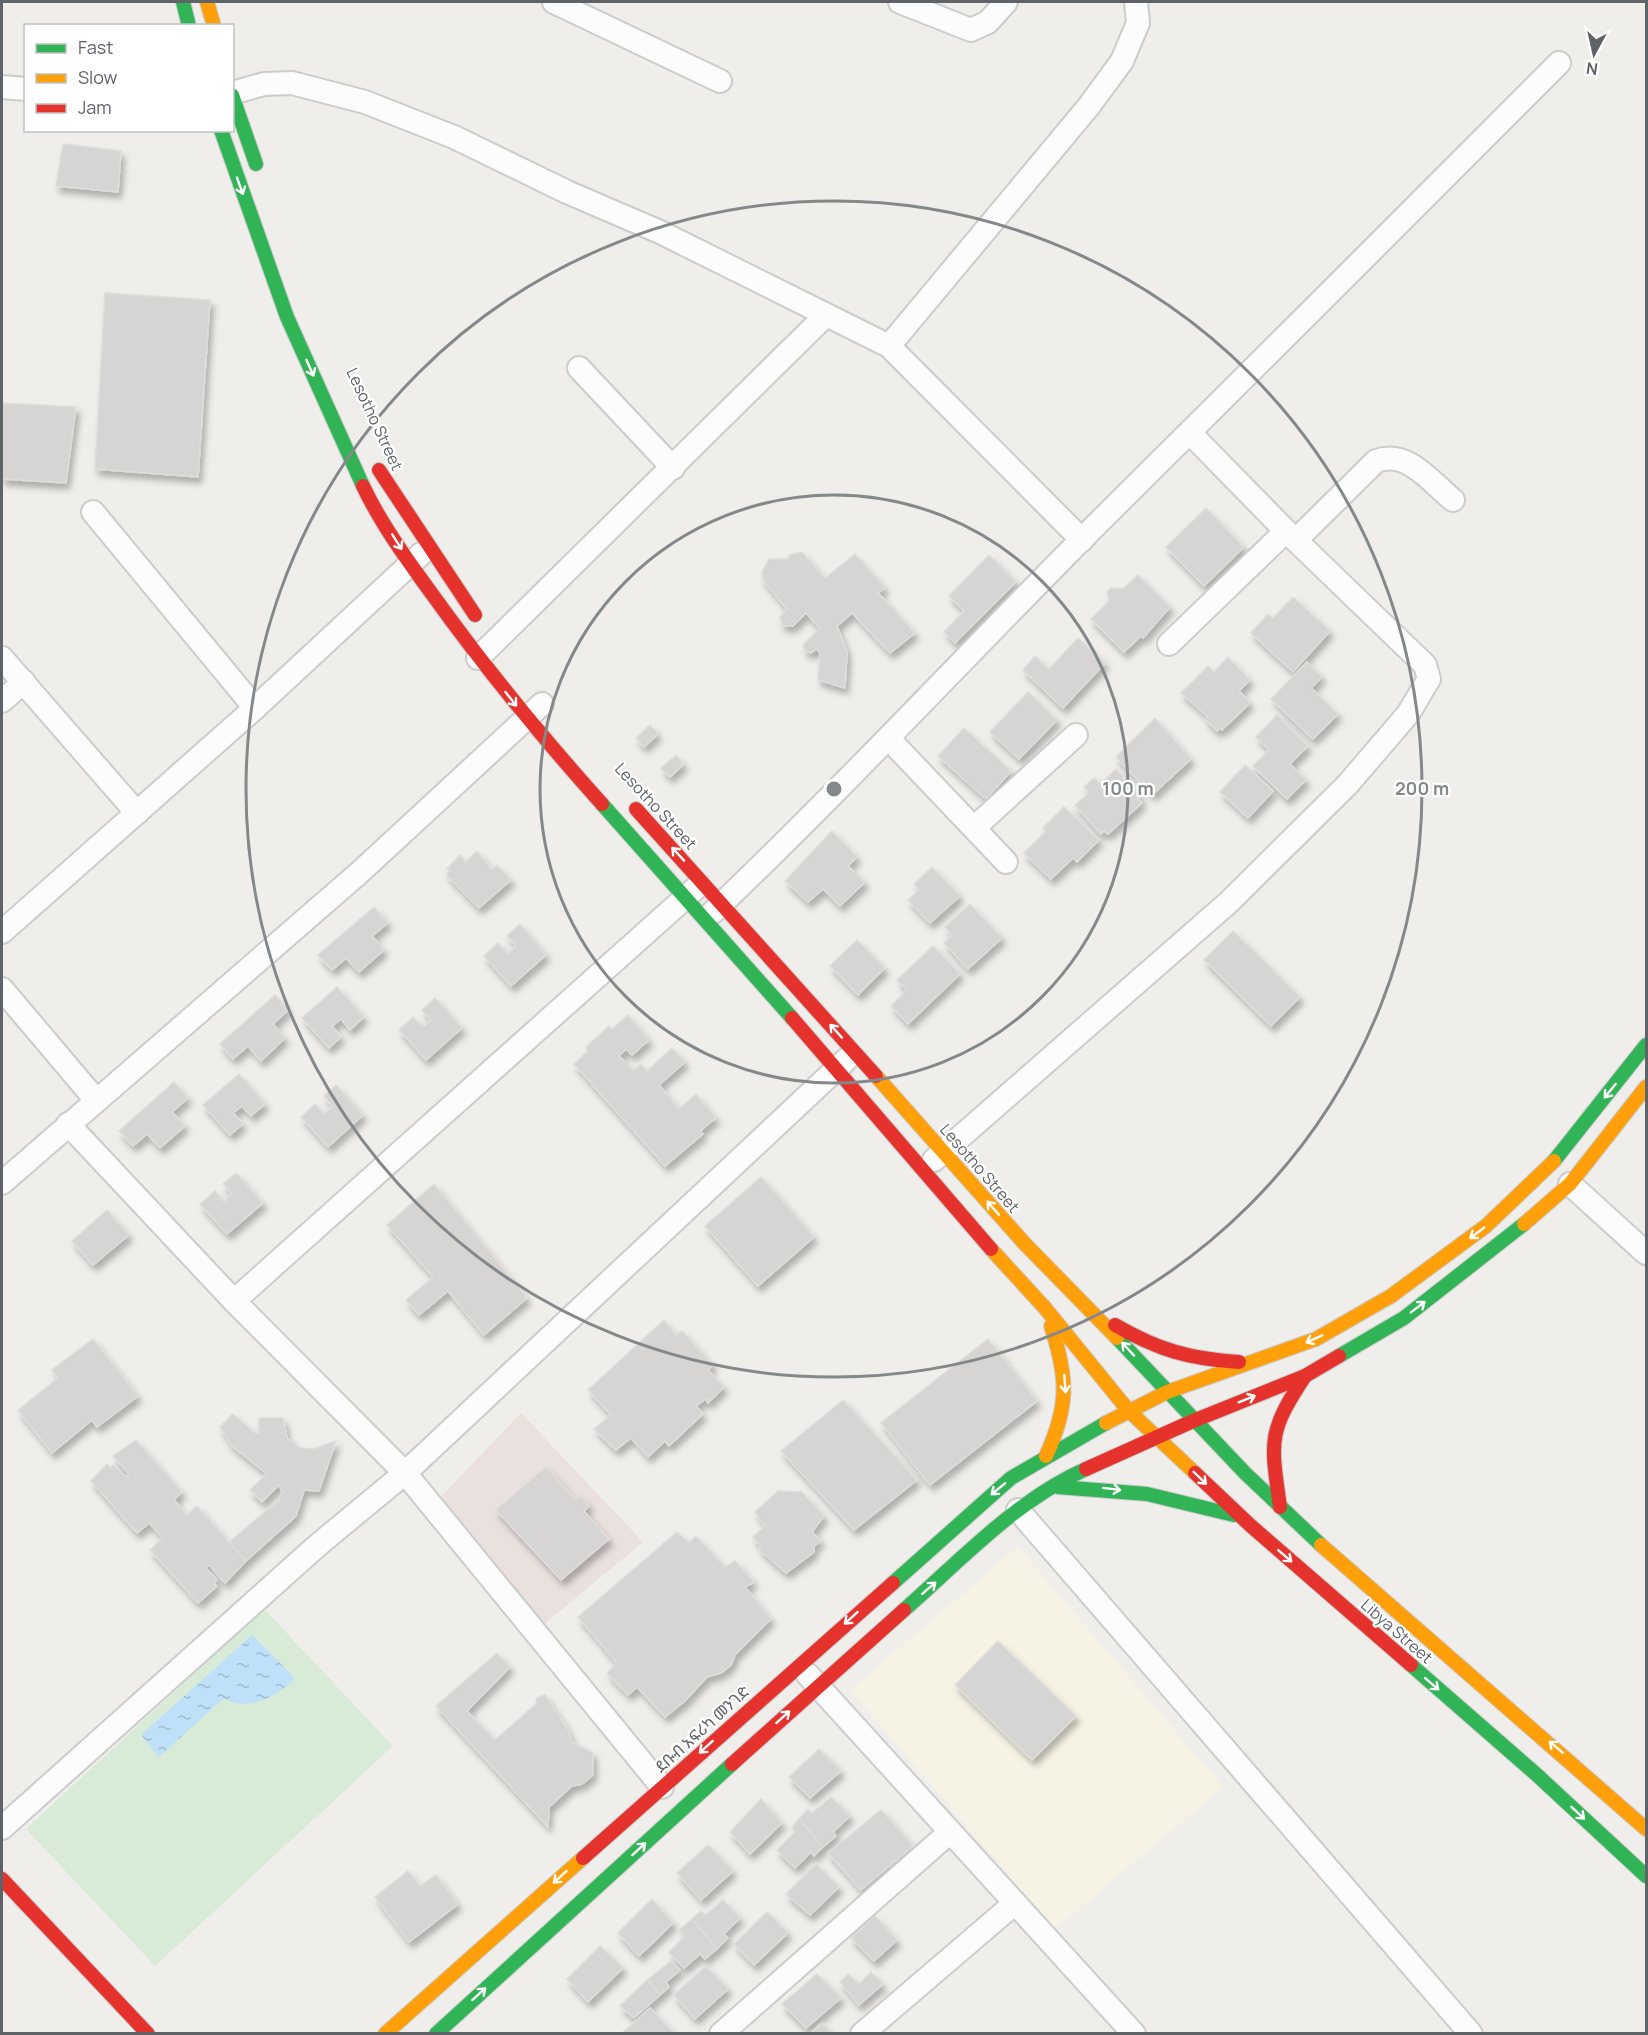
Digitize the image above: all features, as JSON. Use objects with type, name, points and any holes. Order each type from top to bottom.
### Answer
[{"type":"main road","points":[[183,2],[188,24]]},
{"type":"main road","points":[[207,2],[213,24]]},
{"type":"main road","points":[[234,100],[260,174]]},
{"type":"main road","name":"Lesotho Street","points":[[222,132],[292,327],[366,492],[410,563],[488,642]]},
{"type":"main road","name":"Lesotho Street","points":[[372,454],[381,474],[488,642],[685,898],[836,1068],[921,1171],[1045,1308],[1128,1410]]},
{"type":"main road","name":"Lesotho Street","points":[[625,798],[703,881],[1024,1244],[1094,1313],[1210,1439]]},
{"type":"main road","name":"ደቡብ አፍሪካ መንገድ","points":[[385,2034],[967,1514],[1011,1478],[1128,1410],[1167,1392],[1316,1339],[1391,1296],[1486,1226],[1548,1168],[1647,1046]]},
{"type":"main road","points":[[436,2034],[818,1686],[1018,1510],[1070,1476],[1193,1421],[1305,1376],[1404,1318],[1501,1244],[1570,1184],[1647,1087]]},
{"type":"main road","points":[[1045,1308],[1064,1362],[1066,1398],[1062,1424],[1046,1456]]},
{"type":"main road","points":[[1094,1313],[1143,1341],[1200,1360],[1253,1362]]},
{"type":"main road","points":[[1280,1507],[1272,1454],[1276,1431],[1287,1404],[1305,1376]]},
{"type":"main road","name":"Libya Street","points":[[1128,1410],[1241,1517],[1537,1775],[1647,1876]]},
{"type":"main road","name":"Libya Street","points":[[1210,1439],[1280,1507],[1647,1829]]},
{"type":"main road","points":[[1053,1487],[1100,1487],[1173,1497],[1241,1517]]},
{"type":"main road","points":[[2,1879],[148,2034]]},
{"type":"street","points":[[554,2],[720,81]]},
{"type":"street","points":[[900,2],[971,30],[988,22],[1006,2]]},
{"type":"street","points":[[890,346],[1089,106],[1122,60],[1138,23],[1136,2]]},
{"type":"street","points":[[704,920],[889,739],[1082,540],[1191,434],[1559,63]]},
{"type":"street","points":[[234,93],[264,84],[292,83],[365,102],[454,137],[567,192],[660,232],[890,346],[1082,540]]},
{"type":"street","points":[[2,87],[24,89]]},
{"type":"street","points":[[488,642],[673,468],[826,315]]},
{"type":"street","points":[[579,368],[673,468]]},
{"type":"street","points":[[921,1171],[1229,902],[1348,784],[1408,714],[1430,679],[1425,666],[1291,536],[1191,434]]},
{"type":"street","points":[[1168,644],[1376,461],[1385,458],[1402,458],[1453,500]]},
{"type":"street","points":[[93,512],[255,708]]},
{"type":"street","points":[[2,932],[255,708],[410,563],[429,548]]},
{"type":"street","points":[[2,658],[137,813]]},
{"type":"street","points":[[2,701],[24,682]]},
{"type":"street","points":[[2,1183],[359,873],[538,707]]},
{"type":"street","points":[[974,828],[1076,735]]},
{"type":"street","points":[[889,739],[1006,862]]},
{"type":"street","points":[[234,1301],[703,881]]},
{"type":"street","points":[[2,989],[95,1100]]},
{"type":"street","points":[[2,1828],[318,1545],[405,1473],[855,1052]]},
{"type":"street","points":[[68,1124],[234,1301],[405,1473],[662,1787]]},
{"type":"street","points":[[1570,1184],[1647,1253]]},
{"type":"street","points":[[1018,1510],[1471,2034]]},
{"type":"street","points":[[800,1664],[1134,2034]]},
{"type":"street","points":[[721,2034],[950,1832]]},
{"type":"street","points":[[866,2032],[1015,1904]]},
{"type":"shaded area","points":[[521,1413],[643,1542],[543,1625],[437,1501]]},
{"type":"shaded area","points":[[1018,1547],[1223,1787],[1055,1929],[850,1690]]},
{"type":"green space","points":[[264,1609],[393,1746],[155,1966],[26,1829]]},
{"type":"water","points":[[252,1635],[295,1678],[280,1691],[252,1703],[242,1704],[224,1698],[159,1757],[141,1735]]},
{"type":"building","points":[[63,144],[121,151],[118,192],[56,186]]},
{"type":"building","points":[[105,293],[210,300],[198,477],[95,469]]},
{"type":"building","points":[[2,403],[76,407],[66,483],[2,479]]},
{"type":"building","points":[[1206,508],[1244,547],[1204,586],[1166,547]]},
{"type":"building","points":[[802,552],[825,578],[855,554],[885,588],[878,593],[915,633],[890,653],[852,613],[837,626],[847,652],[845,688],[818,680],[820,653],[817,649],[811,653],[805,651],[803,645],[820,628],[806,613],[793,626],[783,626],[780,617],[787,609],[763,580],[762,572],[769,559],[787,559],[790,555]]},
{"type":"building","points":[[989,555],[1016,582],[955,643],[944,632],[964,611],[949,596]]},
{"type":"building","points":[[1138,575],[1170,607],[1143,638],[1141,636],[1124,652],[1091,619],[1109,601],[1107,592],[1111,588],[1123,589]]},
{"type":"building","points":[[1293,597],[1330,631],[1293,672],[1251,633],[1268,614],[1273,618]]},
{"type":"building","points":[[1078,638],[1105,663],[1063,708],[1023,670],[1035,656],[1049,669]]},
{"type":"building","points":[[1228,657],[1250,680],[1239,691],[1250,703],[1222,730],[1220,728],[1217,731],[1205,719],[1208,717],[1181,693],[1208,666],[1214,672]]},
{"type":"building","points":[[1307,662],[1322,677],[1311,688],[1338,714],[1313,739],[1271,699]]},
{"type":"building","points":[[1028,692],[1057,720],[1019,759],[990,732]]},
{"type":"building","points":[[1277,715],[1308,746],[1290,764],[1306,780],[1287,799],[1253,766],[1269,750],[1256,737]]},
{"type":"building","points":[[1155,718],[1191,759],[1152,795],[1116,757]]},
{"type":"building","points":[[650,725],[658,734],[644,747],[636,738]]},
{"type":"building","points":[[964,728],[1011,771],[986,799],[938,756]]},
{"type":"building","points":[[676,755],[684,764],[670,777],[661,768]]},
{"type":"building","points":[[1245,765],[1273,791],[1248,818],[1220,792]]},
{"type":"building","points":[[1116,769],[1141,796],[1138,798],[1142,803],[1108,834],[1104,831],[1101,834],[1075,805],[1089,793],[1084,787],[1094,778],[1100,784]]},
{"type":"building","points":[[1064,807],[1099,840],[1077,862],[1073,858],[1051,879],[1024,853],[1046,831],[1043,828]]},
{"type":"building","points":[[832,831],[857,857],[848,866],[865,882],[840,906],[823,889],[808,902],[785,881]]},
{"type":"building","points":[[477,851],[492,870],[497,865],[511,880],[479,908],[447,875],[449,871],[447,869],[460,855],[466,862]]},
{"type":"building","points":[[932,867],[960,896],[930,923],[908,900],[919,890],[914,884]]},
{"type":"building","points":[[970,904],[1002,938],[968,969],[944,943],[952,935],[945,927]]},
{"type":"building","points":[[374,907],[388,923],[372,936],[384,950],[359,972],[346,958],[332,970],[318,955]]},
{"type":"building","points":[[520,924],[546,955],[511,986],[484,956],[498,943],[508,954],[516,946],[507,936]]},
{"type":"building","points":[[1233,931],[1300,997],[1271,1026],[1204,960]]},
{"type":"building","points":[[857,940],[885,968],[858,995],[830,966]]},
{"type":"building","points":[[933,946],[960,974],[908,1024],[891,1006],[907,990],[897,980]]},
{"type":"building","points":[[337,987],[364,1017],[350,1030],[341,1019],[332,1026],[341,1037],[329,1048],[302,1018]]},
{"type":"building","points":[[275,995],[288,1010],[273,1024],[285,1038],[261,1061],[248,1046],[233,1059],[220,1044]]},
{"type":"building","points":[[435,998],[462,1028],[426,1060],[399,1030],[413,1017],[423,1027],[431,1020],[422,1010]]},
{"type":"building","points":[[628,1015],[649,1040],[632,1055],[626,1049],[619,1056],[633,1070],[641,1064],[647,1071],[672,1048],[685,1062],[659,1085],[679,1109],[696,1094],[716,1118],[700,1131],[703,1134],[665,1166],[574,1064],[588,1051],[586,1047],[609,1026],[612,1029]]},
{"type":"building","points":[[239,1074],[265,1104],[251,1116],[242,1106],[233,1113],[243,1124],[230,1135],[203,1105]]},
{"type":"building","points":[[174,1082],[188,1098],[172,1112],[185,1126],[160,1148],[147,1134],[133,1146],[119,1131]]},
{"type":"building","points":[[336,1085],[363,1115],[328,1147],[301,1117],[315,1104],[324,1114],[333,1107],[324,1096]]},
{"type":"building","points":[[236,1173],[263,1203],[227,1234],[200,1204],[215,1191],[224,1202],[232,1194],[223,1184]]},
{"type":"building","points":[[761,1177],[814,1237],[758,1286],[705,1226]]},
{"type":"building","points":[[434,1184],[527,1298],[484,1335],[448,1291],[419,1315],[406,1300],[433,1277],[387,1225]]},
{"type":"building","points":[[107,1210],[129,1235],[93,1265],[72,1241]]},
{"type":"building","points":[[664,1320],[676,1335],[682,1331],[713,1365],[708,1370],[724,1387],[708,1403],[706,1399],[696,1406],[703,1414],[669,1446],[665,1441],[648,1457],[631,1438],[616,1450],[594,1429],[611,1415],[588,1390]]},
{"type":"building","points":[[93,1339],[138,1396],[97,1427],[92,1420],[52,1453],[18,1410],[58,1378],[52,1370]]},
{"type":"building","points":[[988,1339],[1037,1401],[930,1485],[881,1423]]},
{"type":"building","points":[[843,1400],[917,1480],[854,1530],[781,1451]]},
{"type":"building","points":[[233,1414],[255,1433],[259,1433],[259,1418],[283,1418],[287,1438],[300,1448],[313,1449],[336,1441],[319,1491],[304,1490],[296,1516],[246,1561],[229,1542],[279,1500],[282,1492],[279,1485],[262,1502],[250,1490],[267,1474],[231,1445],[220,1427]]},
{"type":"building","points":[[136,1440],[182,1492],[174,1500],[187,1515],[197,1506],[246,1561],[225,1583],[209,1565],[206,1568],[217,1580],[214,1583],[217,1586],[198,1603],[150,1550],[163,1538],[149,1523],[137,1533],[91,1481],[107,1464],[111,1468],[114,1465],[126,1477],[129,1474],[113,1456]]},
{"type":"building","points":[[546,1467],[576,1500],[581,1496],[589,1506],[584,1511],[609,1539],[561,1580],[496,1510]]},
{"type":"building","points":[[778,1491],[802,1492],[824,1516],[812,1532],[821,1541],[814,1546],[814,1552],[786,1573],[760,1550],[760,1545],[753,1537],[765,1526],[755,1512]]},
{"type":"building","points":[[677,1532],[689,1543],[696,1536],[725,1567],[735,1561],[754,1582],[745,1587],[771,1619],[735,1655],[731,1665],[721,1673],[707,1677],[685,1701],[665,1717],[637,1687],[628,1695],[607,1673],[617,1663],[578,1617]]},
{"type":"building","points":[[998,1641],[1076,1716],[1032,1760],[955,1685]]},
{"type":"building","points":[[497,1653],[510,1667],[467,1711],[495,1740],[536,1704],[537,1698],[545,1695],[568,1730],[572,1742],[593,1753],[593,1775],[582,1784],[572,1786],[549,1807],[548,1827],[436,1706]]},
{"type":"building","points":[[819,1749],[841,1771],[810,1798],[789,1777]]},
{"type":"building","points":[[831,1797],[850,1816],[833,1832],[836,1836],[823,1847],[799,1819],[808,1809],[812,1813]]},
{"type":"building","points":[[761,1799],[782,1823],[750,1854],[730,1832]]},
{"type":"building","points":[[881,1810],[913,1846],[861,1890],[828,1853]]},
{"type":"building","points":[[799,1819],[823,1847],[814,1856],[811,1852],[795,1868],[777,1850],[795,1832],[792,1827]]},
{"type":"building","points":[[708,1845],[733,1871],[701,1900],[677,1873]]},
{"type":"building","points":[[816,1864],[839,1887],[810,1915],[786,1894]]},
{"type":"building","points":[[408,1871],[420,1886],[436,1875],[458,1904],[409,1942],[375,1897]]},
{"type":"building","points":[[652,1899],[673,1923],[639,1956],[618,1933]]},
{"type":"building","points":[[723,1900],[740,1918],[724,1934],[728,1938],[717,1949],[692,1919],[701,1911],[706,1915]]},
{"type":"building","points":[[767,1912],[788,1933],[754,1965],[734,1944]]},
{"type":"building","points":[[875,1916],[897,1940],[874,1961],[851,1938]]},
{"type":"building","points":[[692,1919],[717,1949],[705,1959],[700,1954],[684,1968],[669,1952],[685,1936],[679,1930]]},
{"type":"building","points":[[600,1946],[623,1968],[588,2002],[567,1979]]},
{"type":"building","points":[[671,1961],[680,1970],[666,1982],[669,1987],[660,1995],[647,1980]]},
{"type":"building","points":[[706,1966],[728,1989],[695,2019],[674,1995]]},
{"type":"building","points":[[871,1972],[883,1984],[859,2005],[840,1982],[848,1974],[859,1984]]},
{"type":"building","points":[[817,1974],[841,1998],[806,2028],[782,2004]]},
{"type":"building","points":[[647,1980],[660,1995],[634,2018],[620,2006]]},
{"type":"building","points":[[650,2008],[675,2034],[621,2034]]},
{"type":"building","points":[[822,2023],[830,2031],[828,2034],[810,2034]]},
{"type":"traffic: fast","points":[[183,2],[188,24]]},
{"type":"traffic: fast","points":[[234,101],[256,164]]},
{"type":"traffic: fast","points":[[222,132],[287,317],[363,486]]},
{"type":"traffic: fast","points":[[602,804],[792,1018]]},
{"type":"traffic: fast","points":[[1554,1161],[1646,1045]]},
{"type":"traffic: fast","points":[[1339,1356],[1404,1318],[1524,1224]]},
{"type":"traffic: fast","points":[[1117,1338],[1245,1473],[1321,1545]]},
{"type":"traffic: fast","points":[[893,1583],[1011,1478],[1106,1423]]},
{"type":"traffic: fast","points":[[904,1610],[1013,1514],[1060,1482],[1086,1469]]},
{"type":"traffic: fast","points":[[1058,1487],[1147,1494],[1234,1515]]},
{"type":"traffic: fast","points":[[1411,1665],[1537,1775],[1646,1876]]},
{"type":"traffic: fast","points":[[436,2034],[732,1764]]},
{"type":"traffic: slow","points":[[207,2],[213,24]]},
{"type":"traffic: slow","points":[[876,1076],[1025,1244],[1117,1338]]},
{"type":"traffic: slow","points":[[1524,1224],[1570,1184],[1646,1087]]},
{"type":"traffic: slow","points":[[1106,1423],[1167,1392],[1316,1339],[1391,1296],[1486,1226],[1554,1161]]},
{"type":"traffic: slow","points":[[991,1249],[1045,1308],[1128,1410],[1195,1473]]},
{"type":"traffic: slow","points":[[1046,1456],[1059,1422],[1064,1392],[1061,1361],[1051,1326]]},
{"type":"traffic: slow","points":[[1321,1545],[1646,1829]]},
{"type":"traffic: slow","points":[[385,2034],[583,1858]]},
{"type":"traffic: jam","points":[[379,470],[475,615]]},
{"type":"traffic: jam","points":[[363,486],[395,542],[472,649],[514,702],[602,804]]},
{"type":"traffic: jam","points":[[636,809],[876,1076]]},
{"type":"traffic: jam","points":[[792,1018],[991,1249]]},
{"type":"traffic: jam","points":[[1115,1325],[1146,1341],[1175,1352],[1239,1362]]},
{"type":"traffic: jam","points":[[1086,1469],[1193,1421],[1305,1376],[1339,1356]]},
{"type":"traffic: jam","points":[[1280,1507],[1275,1467],[1275,1438],[1284,1411],[1305,1376]]},
{"type":"traffic: jam","points":[[1195,1473],[1251,1526],[1411,1665]]},
{"type":"traffic: jam","points":[[583,1858],[893,1583]]},
{"type":"traffic: jam","points":[[732,1764],[904,1610]]},
{"type":"traffic: jam","points":[[2,1879],[148,2034]]}]
